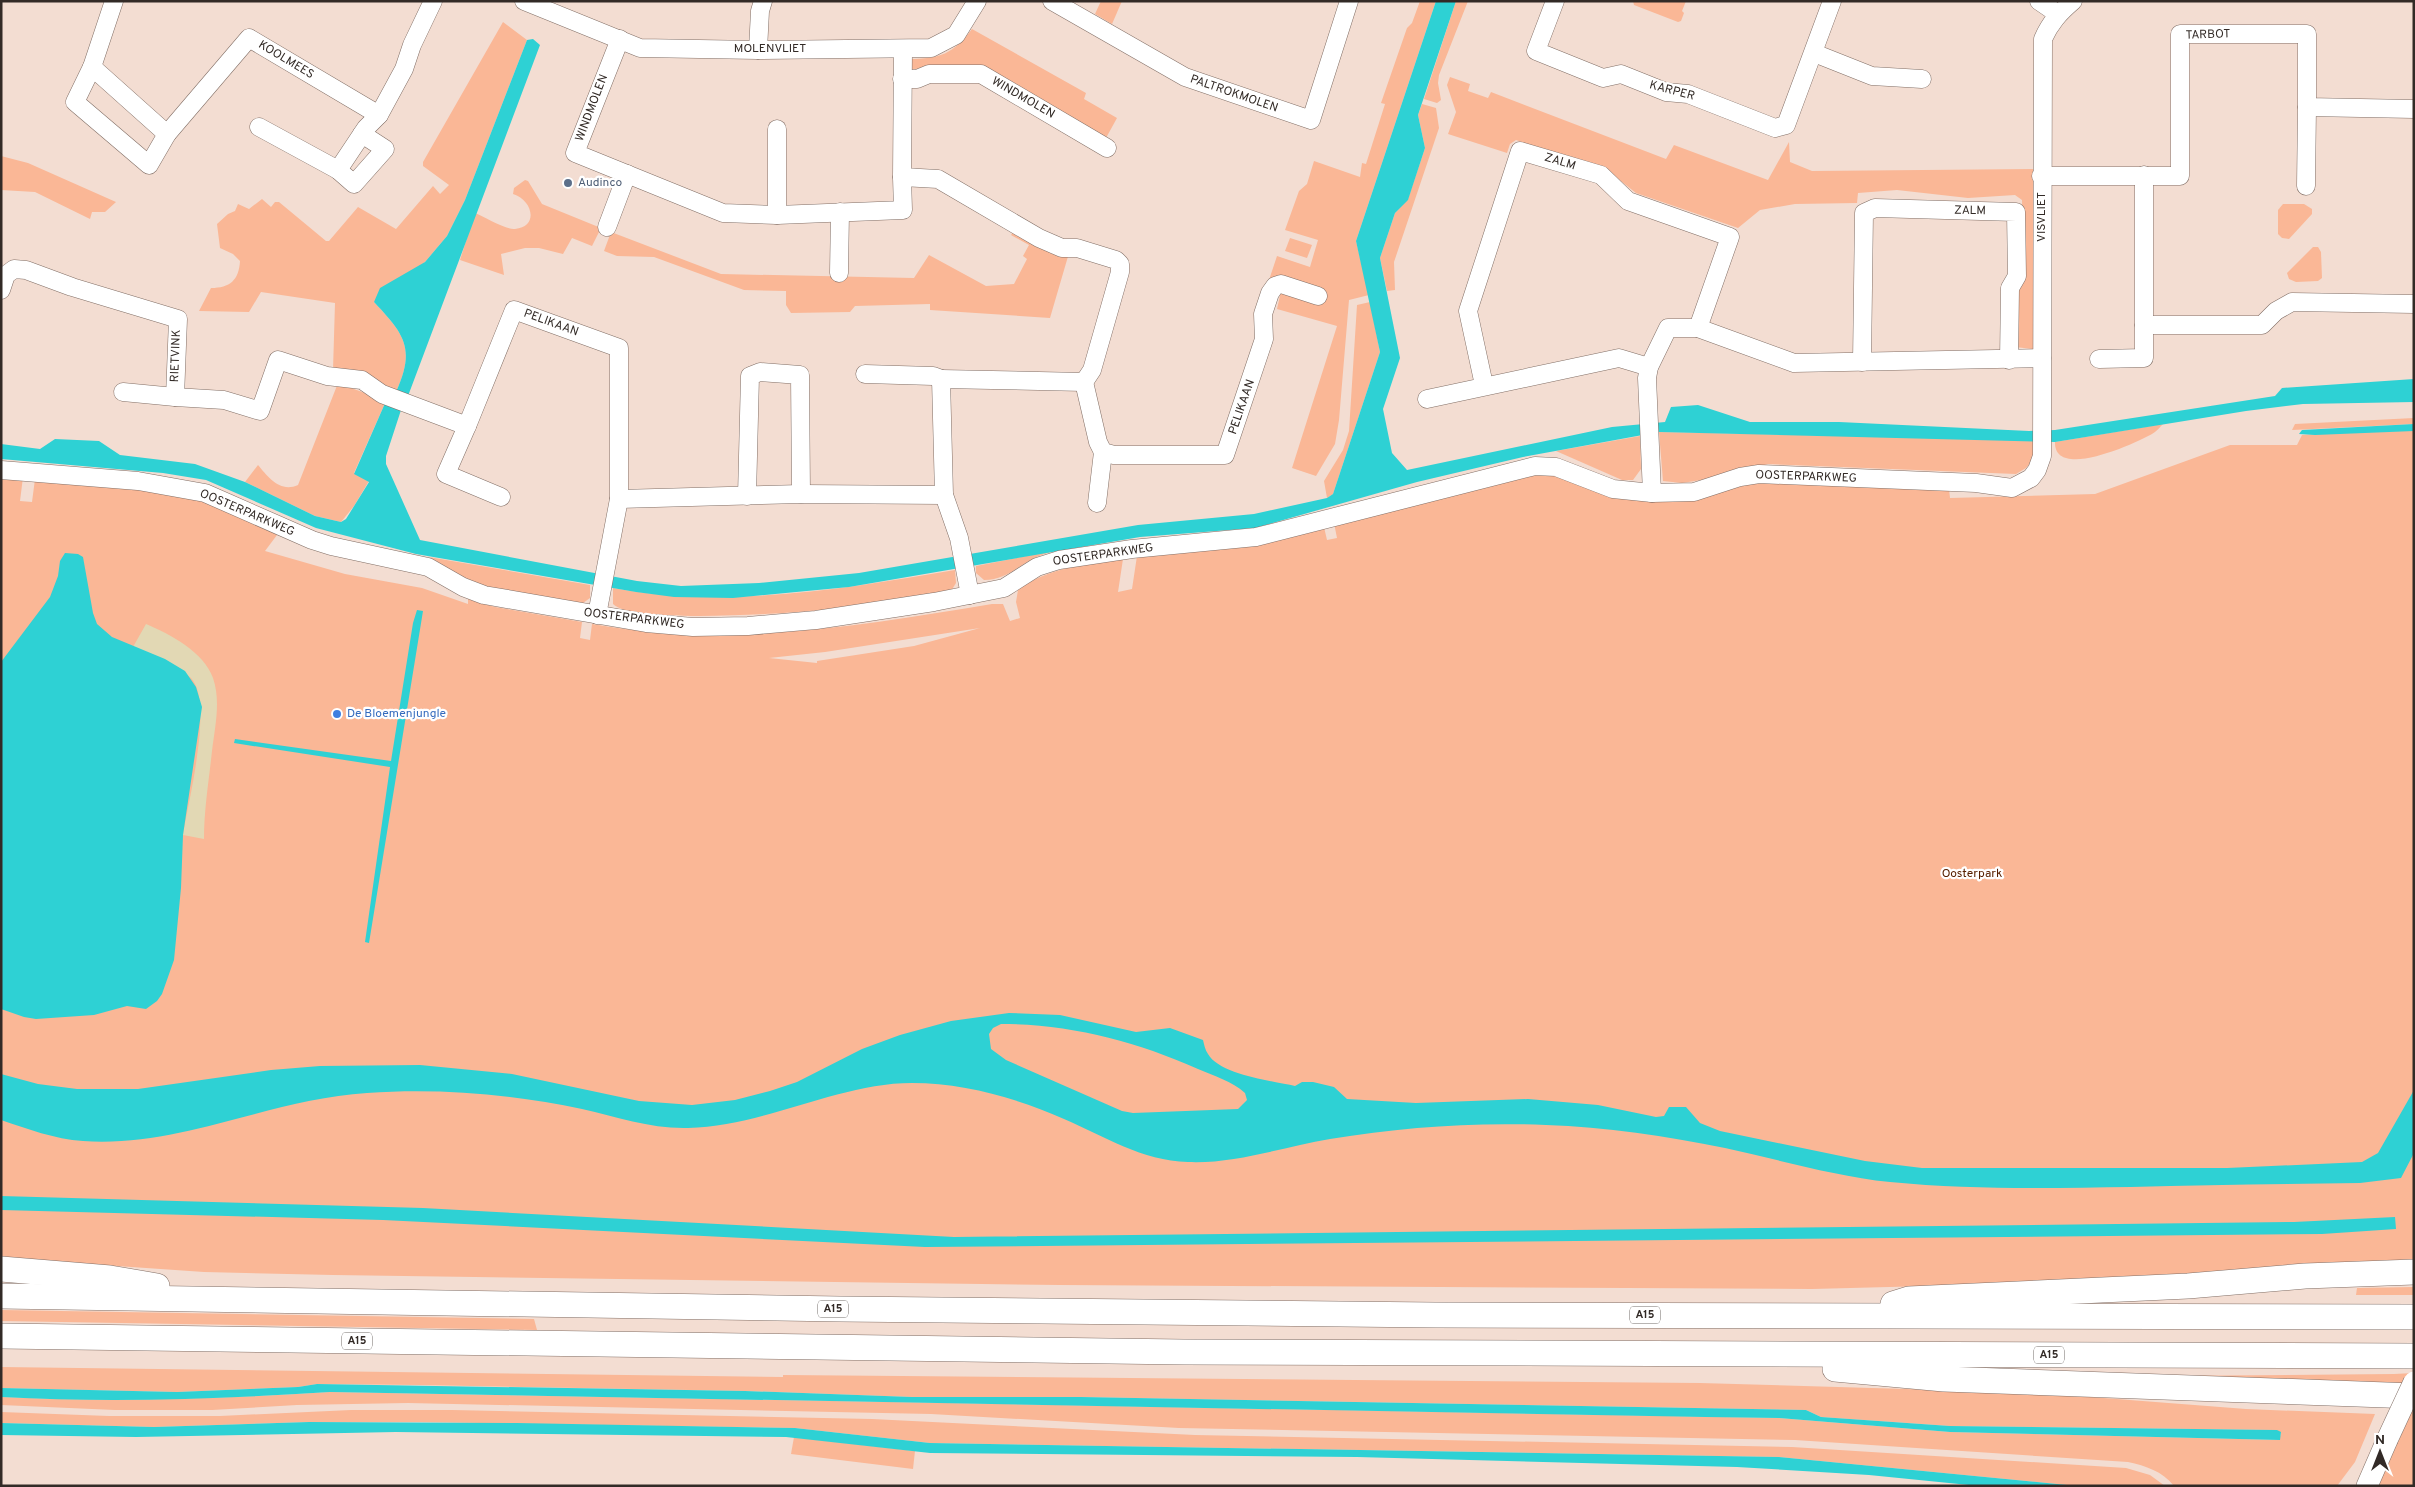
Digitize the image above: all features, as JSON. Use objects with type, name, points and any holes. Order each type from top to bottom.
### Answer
[{"type":"highway","name":"A15","points":[[1,1269],[110,1278],[231,1300]]},
{"type":"highway","name":"A15","points":[[1855,1316],[1909,1299],[2178,1287],[2305,1276],[2414,1272]]},
{"type":"highway","name":"A15","points":[[1,1296],[840,1309],[1855,1316],[2414,1317]]},
{"type":"highway","name":"A15","points":[[1,1336],[732,1347],[1683,1354],[2414,1356]]},
{"type":"highway","name":"A15","points":[[1683,1354],[1944,1380],[2414,1396]]},
{"type":"main road","points":[[2367,1486],[2414,1382]]},
{"type":"street","name":"KOOLMEES","points":[[114,1],[92,66],[75,102],[149,165],[167,134],[249,38],[379,116]]},
{"type":"street","points":[[338,170],[362,134],[379,116],[404,69],[412,45],[433,1]]},
{"type":"street","name":"MOLENVLIET","points":[[524,1],[640,48],[758,50],[931,48],[945,43],[956,35],[977,1]]},
{"type":"street","points":[[758,50],[760,11],[763,1]]},
{"type":"street","name":"PALTROKMOLEN","points":[[1052,1],[1184,77],[1310,120],[1349,1]]},
{"type":"street","name":"KARPER","points":[[1555,1],[1536,51],[1603,78],[1621,74],[1666,92],[1688,94],[1776,128],[1786,125],[1832,1]]},
{"type":"street","points":[[2039,1],[2058,14]]},
{"type":"street","name":"VISVLIET","points":[[2043,436],[2041,176],[2043,39],[2048,26],[2073,1]]},
{"type":"street","name":"TARBOT","points":[[2041,176],[2180,176],[2180,34],[2308,34],[2306,186]]},
{"type":"street","name":"WINDMOLEN","points":[[620,39],[574,153],[723,213],[777,215],[903,210],[903,49]]},
{"type":"street","points":[[1814,53],[1872,76],[1922,79]]},
{"type":"street","points":[[92,66],[167,134]]},
{"type":"street","name":"WINDMOLEN","points":[[902,79],[917,79],[929,74],[982,74],[1107,148]]},
{"type":"street","points":[[2307,107],[2414,109]]},
{"type":"street","points":[[259,127],[338,170],[354,184],[385,149],[362,134]]},
{"type":"street","points":[[777,129],[777,215]]},
{"type":"street","name":"ZALM","points":[[1484,385],[1468,311],[1520,151],[1601,175],[1628,201],[1730,237],[1698,328]]},
{"type":"street","points":[[607,227],[627,174]]},
{"type":"street","points":[[2099,359],[2144,358],[2144,175]]},
{"type":"street","points":[[902,178],[938,179],[1062,248],[1076,248],[1108,258],[1120,264],[1120,272],[1092,370],[1084,382],[1098,442],[1103,452],[1097,503]]},
{"type":"street","name":"ZALM","points":[[1862,362],[1864,213],[1875,208],[2016,212],[2017,276],[2010,288],[2010,360]]},
{"type":"street","points":[[839,273],[840,212]]},
{"type":"street","name":"RIETVINK","points":[[1,290],[6,275],[14,269],[26,270],[72,287],[178,319],[175,397],[224,400],[260,411],[278,360],[327,376],[362,380],[382,394],[467,426]]},
{"type":"street","name":"PELIKAAN","points":[[1103,452],[1114,455],[1226,455],[1264,339],[1263,314],[1270,292],[1275,286],[1281,284],[1318,296]]},
{"type":"street","points":[[2144,324],[2262,325],[2276,311],[2292,302],[2414,304]]},
{"type":"street","name":"PELIKAAN","points":[[467,426],[514,310],[619,348],[619,499],[597,615]]},
{"type":"street","points":[[1652,493],[1647,378],[1649,367],[1668,328],[1698,328],[1794,363],[2042,358]]},
{"type":"street","points":[[1428,399],[1484,385],[1619,358],[1649,367]]},
{"type":"street","points":[[748,496],[750,376],[760,372],[800,375],[801,494]]},
{"type":"street","points":[[865,374],[933,376],[941,379],[1084,382]]},
{"type":"street","points":[[941,379],[944,495],[959,538],[970,595]]},
{"type":"street","points":[[123,392],[175,397]]},
{"type":"street","points":[[467,426],[446,474],[501,496]]},
{"type":"street","name":"OOSTERPARKWEG","points":[[1,470],[138,481],[205,493],[312,540],[331,546],[428,567],[463,587],[484,595],[646,623],[694,627],[748,626],[816,620],[970,595],[1004,588],[1037,567],[1058,560],[1132,549],[1256,537],[1535,466],[1556,467],[1614,490],[1652,493],[1694,492],[1740,477],[1759,474],[1976,483],[2012,488],[2021,485],[2041,464],[2043,436]]},
{"type":"street","points":[[619,499],[801,494],[944,495]]},
{"type":"green space","points":[[1101,1],[1122,1],[1112,24],[1095,14]]},
{"type":"green space","points":[[1420,1],[1436,1],[1356,241],[1369,295],[1349,300],[1339,420],[1335,444],[1316,476],[1292,468],[1337,326],[1277,309],[1281,291],[1269,280],[1277,256],[1310,267],[1318,240],[1285,230],[1299,191],[1307,184],[1314,161],[1360,177],[1362,163],[1366,164],[1385,104],[1381,103],[1407,28],[1412,23]]},
{"type":"green space","points":[[1456,1],[1468,1],[1439,75],[1438,83],[1441,100],[1437,103],[1424,99]]},
{"type":"green space","points":[[1633,1],[1686,1],[1681,21],[1678,22],[1634,5]]},
{"type":"green space","points":[[503,22],[527,40],[465,200],[447,236],[425,262],[374,302],[393,323],[404,342],[405,364],[396,392],[333,370],[335,303],[261,292],[249,312],[199,311],[211,288],[218,288],[232,282],[238,273],[240,261],[233,254],[220,248],[217,224],[228,214],[235,211],[238,204],[249,209],[262,199],[271,207],[275,202],[279,202],[326,241],[329,241],[358,207],[396,229],[433,186],[440,194],[449,185],[423,166],[423,162]]},
{"type":"green space","points":[[972,29],[1086,93],[1084,99],[1117,118],[1106,138],[981,68],[909,69],[909,59],[929,58],[945,53],[958,44]]},
{"type":"green space","points":[[1450,77],[1470,84],[1468,91],[1488,98],[1491,92],[1666,159],[1674,145],[1768,180],[1789,142],[1790,162],[1812,171],[2035,169],[2037,333],[2033,349],[2015,347],[2016,290],[2024,281],[2022,200],[2015,195],[1968,198],[1897,190],[1858,193],[1857,203],[1795,204],[1760,210],[1738,228],[1636,193],[1612,174],[1516,140],[1510,144],[1507,153],[1448,134],[1456,112],[1447,85]]},
{"type":"green space","points":[[1422,104],[1436,108],[1439,128],[1394,262],[1395,290],[1387,291],[1380,258],[1395,213],[1408,199],[1425,148],[1418,115]]},
{"type":"green space","points":[[1,156],[28,163],[116,202],[105,212],[92,212],[90,219],[35,192],[1,190]]},
{"type":"green space","points":[[525,180],[528,181],[542,204],[601,228],[592,246],[572,238],[563,254],[539,248],[525,248],[501,254],[504,275],[460,260],[475,213],[511,229],[528,224],[530,219],[529,207],[520,197],[513,194],[514,188]]},
{"type":"green space","points":[[2283,204],[2304,204],[2312,209],[2312,214],[2289,239],[2282,238],[2278,234],[2278,210]]},
{"type":"green space","points":[[611,232],[721,274],[914,278],[929,255],[986,286],[1014,284],[1027,259],[1023,256],[1029,245],[1011,235],[1013,232],[1052,254],[1069,253],[1050,318],[930,310],[930,304],[855,306],[850,312],[791,313],[786,305],[786,291],[744,290],[654,257],[617,256],[604,251]]},
{"type":"green space","points":[[1290,238],[1312,245],[1307,258],[1285,251]]},
{"type":"green space","points":[[2313,247],[2318,247],[2321,252],[2322,278],[2318,281],[2296,282],[2289,279],[2287,273]]},
{"type":"green space","points":[[1370,302],[1380,352],[1333,494],[1327,498],[1324,481],[1343,450],[1349,431],[1357,305]]},
{"type":"green space","points":[[338,383],[386,401],[354,473],[369,481],[354,506],[341,522],[315,516],[245,482],[258,465],[270,479],[280,485],[292,487],[298,485]]},
{"type":"green space","points":[[2414,418],[2414,424],[2292,430],[2295,424]]},
{"type":"green space","points":[[2163,424],[2153,433],[2130,445],[2097,456],[2081,459],[2067,458],[2058,453],[2055,442]]},
{"type":"green space","name":"Oosterpark","points":[[2392,430],[2414,431],[2414,1259],[2041,1283],[1812,1289],[1060,1285],[333,1275],[204,1272],[1,1258],[1,476],[23,477],[20,501],[32,502],[35,479],[129,487],[189,498],[248,519],[277,535],[265,551],[345,574],[422,588],[468,604],[468,599],[495,607],[582,622],[580,638],[590,640],[592,624],[642,631],[742,634],[793,631],[893,620],[992,604],[1003,604],[1010,621],[1020,618],[1016,602],[1018,590],[1030,582],[1055,571],[1123,559],[1118,592],[1132,589],[1137,556],[1324,527],[1327,540],[1337,538],[1334,523],[1538,472],[1685,500],[1763,481],[1949,489],[1950,498],[2095,494],[2230,445],[2297,445],[2302,435]],"holes":[[[980,628],[914,646],[817,661],[817,663],[769,658],[825,652]]]},
{"type":"green space","points":[[1659,432],[2035,440],[2035,458],[2026,468],[2016,474],[1768,464],[1720,477],[1682,483],[1663,481]]},
{"type":"green space","points":[[1640,436],[1641,469],[1633,480],[1622,480],[1556,451]]},
{"type":"green space","points":[[1057,550],[1037,557],[1009,573],[991,580],[984,580],[976,573],[976,566]]},
{"type":"green space","points":[[429,557],[590,585],[590,598],[583,603],[492,589],[472,582]]},
{"type":"green space","points":[[955,570],[956,583],[951,591],[819,610],[720,616],[684,616],[627,610],[613,604],[613,588],[699,597],[742,597],[827,590]]},
{"type":"green space","points":[[2414,1287],[2414,1295],[2356,1295],[2357,1288]]},
{"type":"green space","points":[[1,1310],[534,1319],[537,1330],[1,1321]]},
{"type":"green space","points":[[1,1367],[783,1377],[783,1375],[1700,1383],[2039,1393],[2246,1409],[2375,1414],[2355,1462],[2337,1486],[2174,1486],[2164,1476],[2153,1470],[2128,1462],[1795,1440],[1179,1428],[931,1414],[408,1403],[297,1405],[212,1410],[115,1410],[1,1405],[1,1397],[165,1399],[330,1392],[1779,1418],[1950,1432],[2279,1440],[2281,1433],[2276,1430],[1950,1426],[1821,1417],[1806,1410],[1081,1397],[912,1397],[745,1391],[419,1385],[317,1384],[298,1387],[177,1392],[1,1388]]},
{"type":"green space","points":[[2414,1373],[2414,1389],[2042,1377],[2394,1374]]},
{"type":"green space","points":[[351,1410],[452,1410],[872,1419],[1195,1435],[1792,1447],[2126,1468],[2150,1475],[2165,1486],[2077,1486],[1779,1457],[930,1443],[795,1428],[421,1422],[309,1422],[154,1427],[1,1423],[1,1412],[109,1416],[220,1416]]},
{"type":"green space","points":[[2412,1411],[2414,1411],[2414,1486],[2378,1486]]},
{"type":"green space","points":[[794,1437],[915,1451],[913,1469],[791,1454]]},
{"type":"sand","points":[[146,624],[165,633],[194,652],[209,669],[213,678],[217,696],[217,714],[204,839],[183,835],[194,777],[200,729],[200,708],[197,690],[191,678],[187,675],[133,647]]},
{"type":"water","points":[[1436,1],[1456,1],[1418,115],[1425,148],[1408,200],[1395,213],[1380,258],[1400,358],[1383,409],[1392,453],[1407,470],[1612,427],[1665,422],[1671,407],[1698,405],[1750,422],[1839,422],[2029,431],[2055,430],[2275,396],[2282,388],[2414,379],[2414,402],[2303,404],[2246,411],[2055,442],[1659,432],[1523,457],[1417,482],[1255,528],[1140,537],[849,587],[733,598],[674,597],[636,592],[416,554],[316,528],[206,480],[163,473],[1,459],[1,444],[40,449],[55,439],[99,441],[120,455],[195,464],[245,482],[315,516],[341,522],[346,519],[369,482],[354,474],[386,401],[402,407],[386,456],[386,464],[420,540],[637,581],[681,586],[759,583],[859,573],[1138,525],[1254,514],[1327,498],[1333,494],[1380,352],[1356,241]]},
{"type":"water","points":[[533,39],[540,45],[408,396],[396,392],[405,364],[404,342],[393,323],[374,302],[380,288],[425,262],[447,236],[465,200],[527,40]]},
{"type":"water","points":[[2414,424],[2414,431],[2299,434],[2302,430]]},
{"type":"water","points":[[65,553],[78,554],[83,557],[93,613],[97,624],[112,637],[165,659],[185,671],[196,687],[202,707],[183,835],[181,888],[174,960],[162,994],[157,1001],[146,1009],[127,1006],[94,1015],[36,1019],[1,1009],[1,662],[50,597],[58,576],[60,561]]},
{"type":"water","points":[[417,610],[423,611],[369,943],[365,942],[390,767],[234,743],[235,739],[391,761],[413,623]]},
{"type":"water","points":[[1009,1013],[1060,1015],[1136,1032],[1170,1028],[1203,1040],[1207,1052],[1214,1061],[1235,1072],[1295,1086],[1302,1082],[1313,1082],[1334,1087],[1347,1099],[1416,1103],[1528,1099],[1598,1105],[1656,1117],[1664,1116],[1669,1107],[1686,1107],[1700,1123],[1720,1131],[1865,1161],[1922,1168],[2227,1168],[2362,1162],[2378,1153],[2414,1090],[2414,1153],[2401,1178],[2360,1183],[2010,1188],[1890,1182],[1828,1172],[1725,1148],[1636,1133],[1568,1126],[1492,1124],[1384,1131],[1330,1139],[1241,1158],[1188,1162],[1171,1161],[1139,1152],[1046,1111],[1009,1098],[951,1086],[912,1083],[884,1085],[857,1090],[746,1120],[688,1128],[648,1125],[582,1109],[529,1099],[421,1091],[367,1093],[331,1097],[189,1130],[119,1141],[83,1141],[62,1138],[1,1120],[1,1074],[38,1084],[77,1089],[138,1089],[271,1070],[320,1066],[420,1065],[512,1074],[639,1101],[692,1105],[735,1100],[770,1091],[797,1082],[862,1049],[900,1035],[951,1021]],"holes":[[[1001,1024],[1077,1031],[1126,1042],[1150,1050],[1229,1082],[1245,1093],[1247,1100],[1238,1109],[1133,1113],[1122,1111],[1006,1060],[991,1049],[989,1034],[993,1028]]]},
{"type":"water","points":[[1,1196],[423,1208],[954,1237],[2294,1222],[2395,1217],[2396,1229],[2322,1234],[925,1247],[383,1220],[1,1210]]},
{"type":"water","points":[[317,1384],[745,1391],[912,1397],[1081,1397],[1806,1410],[1821,1417],[1950,1426],[2277,1430],[2281,1432],[2280,1440],[1950,1432],[1779,1418],[330,1392],[166,1399],[84,1400],[1,1397],[1,1388],[177,1392],[298,1387]]},
{"type":"water","points":[[309,1422],[517,1423],[795,1428],[930,1443],[1779,1457],[2077,1486],[1979,1486],[1869,1475],[1737,1467],[1357,1457],[930,1453],[786,1437],[396,1432],[136,1437],[1,1435],[1,1423],[154,1427]]},
{"type":"place","name":"Audinco","points":[[568,183]]},
{"type":"place","name":"De Bloemenjungle","points":[[337,714]]}]
